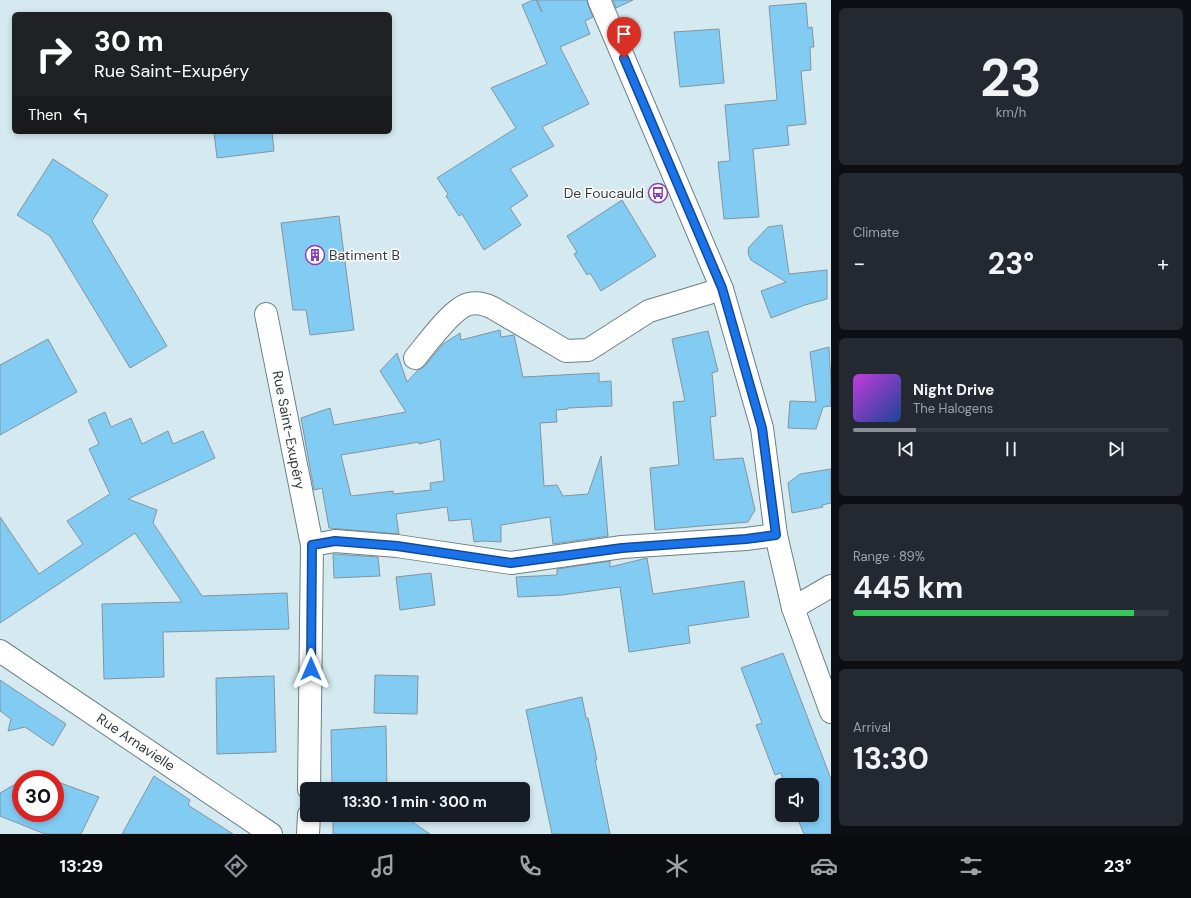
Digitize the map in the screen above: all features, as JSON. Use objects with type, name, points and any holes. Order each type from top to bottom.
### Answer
[{"type":"street","points":[[599,0],[722,288],[762,428],[776,535],[793,608],[831,712]]},
{"type":"street","points":[[415,358],[453,313],[468,304],[482,303],[493,308],[566,351],[588,350],[648,311],[722,288]]},
{"type":"street","name":"Rue Saint-Exupéry","points":[[266,314],[312,545],[309,782]]},
{"type":"street","points":[[312,545],[335,541],[389,545],[511,563],[622,548],[746,539],[776,535]]},
{"type":"street","points":[[793,608],[831,586]]},
{"type":"street","name":"Rue Arnavielle","points":[[0,651],[271,834]]},
{"type":"street","points":[[308,834],[309,822]]},
{"type":"building","points":[[536,0],[542,12],[537,0],[587,0],[593,17],[585,21],[590,34],[560,47],[589,104],[542,127],[554,146],[510,169],[528,196],[510,208],[521,225],[484,250],[462,214],[459,216],[446,196],[448,194],[437,178],[516,128],[491,88],[547,64],[522,5]]},
{"type":"building","points":[[613,0],[633,0],[616,8]]},
{"type":"building","points":[[806,3],[808,28],[812,27],[814,47],[810,47],[811,70],[801,71],[806,124],[787,126],[789,145],[753,149],[759,217],[724,219],[718,162],[730,161],[725,105],[777,100],[769,6]]},
{"type":"building","points":[[719,29],[724,83],[680,87],[674,32]]},
{"type":"building","points":[[214,134],[272,134],[274,151],[217,158]]},
{"type":"building","points":[[53,159],[108,195],[92,221],[167,346],[130,368],[50,236],[17,215]]},
{"type":"building","points":[[622,200],[656,256],[601,291],[590,273],[587,275],[574,254],[577,252],[567,236]]},
{"type":"building","name":"Batiment B","points":[[339,216],[354,330],[310,335],[306,310],[293,310],[281,223]]},
{"type":"building","points":[[782,225],[789,274],[827,270],[827,299],[805,305],[771,318],[761,291],[786,282],[751,260],[748,251],[749,247],[768,227]]},
{"type":"building","points":[[500,330],[501,337],[514,335],[523,377],[599,373],[599,382],[611,381],[612,406],[556,410],[557,422],[540,423],[544,486],[557,485],[563,496],[588,494],[601,456],[608,536],[553,544],[550,517],[501,525],[501,542],[474,542],[471,519],[449,521],[447,507],[396,514],[399,534],[329,528],[322,488],[314,490],[301,418],[330,408],[334,425],[406,412],[380,371],[397,353],[407,382],[418,370],[425,366],[443,344],[460,333],[461,340]],"holes":[[[440,439],[444,481],[430,483],[431,490],[393,494],[393,491],[351,496],[341,455],[419,442],[419,444]]]},
{"type":"building","points":[[708,331],[718,371],[712,373],[716,416],[710,417],[714,460],[743,458],[755,510],[748,522],[655,530],[650,468],[679,465],[673,402],[685,401],[672,339]]},
{"type":"building","points":[[48,339],[77,392],[0,435],[0,365]]},
{"type":"building","points":[[829,347],[831,406],[823,407],[816,429],[788,428],[790,401],[816,402],[810,352]]},
{"type":"building","points":[[105,412],[111,427],[131,418],[142,444],[168,431],[173,444],[203,431],[215,458],[128,499],[157,510],[153,523],[202,596],[287,593],[289,629],[163,632],[164,677],[104,679],[102,604],[182,602],[135,533],[0,623],[0,517],[39,574],[83,544],[67,521],[110,494],[89,449],[99,444],[88,420]]},
{"type":"building","points":[[831,469],[831,503],[822,505],[823,507],[792,513],[788,483],[800,474]]},
{"type":"building","points":[[333,554],[378,557],[380,576],[334,578]]},
{"type":"building","points":[[647,558],[653,594],[744,581],[749,617],[688,626],[690,643],[629,652],[620,587],[562,595],[518,597],[516,577],[557,575],[557,569],[610,561],[610,567]]},
{"type":"building","points":[[431,573],[435,605],[400,610],[396,577]]},
{"type":"building","points":[[783,653],[831,779],[831,834],[804,834],[799,822],[819,822],[819,778],[783,778],[781,773],[775,775],[756,725],[762,723],[741,668]]},
{"type":"building","points":[[375,675],[418,676],[417,714],[374,713]]},
{"type":"building","points":[[274,676],[276,752],[217,754],[216,678]]},
{"type":"building","points":[[0,680],[66,724],[53,746],[25,727],[8,731],[11,719],[0,711]]},
{"type":"building","points":[[582,697],[597,760],[595,760],[610,834],[552,834],[526,710]]},
{"type":"building","points":[[386,726],[387,782],[332,782],[331,730]]},
{"type":"building","points":[[154,776],[190,800],[188,805],[233,834],[122,834]]},
{"type":"building","points":[[64,784],[99,797],[81,834],[45,834],[15,822],[64,822]]},
{"type":"building","points":[[12,786],[12,821],[0,816],[0,793]]},
{"type":"building","points":[[333,822],[412,822],[430,834],[333,834]]},
{"type":"place","name":"De Foucauld","points":[[658,193]]},
{"type":"place","name":"Batiment B","points":[[315,255]]},
{"type":"route","points":[[311,669],[312,545],[335,541],[397,546],[511,563],[622,548],[746,539],[776,535],[762,428],[722,288],[624,58]]}]
